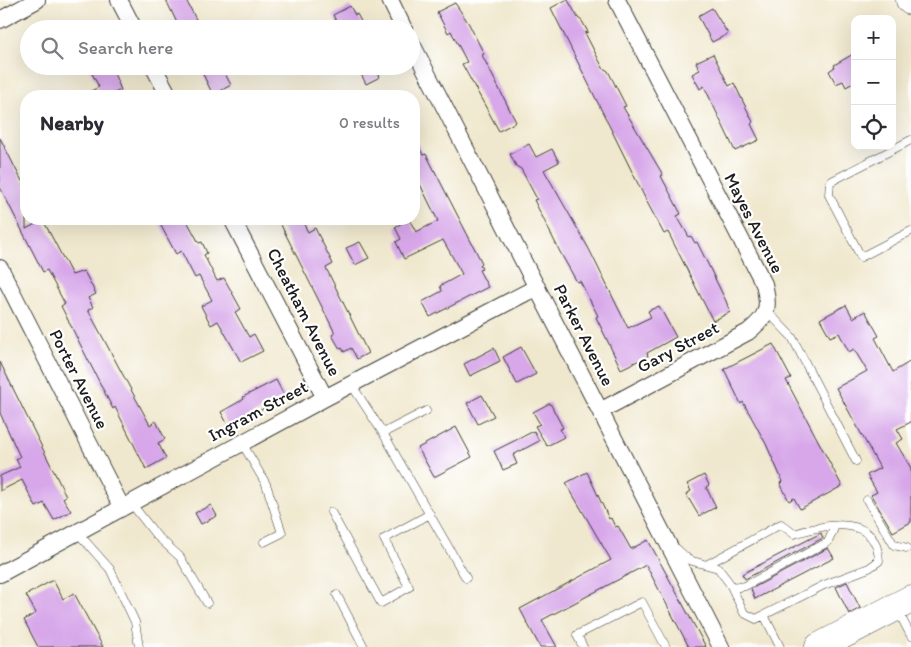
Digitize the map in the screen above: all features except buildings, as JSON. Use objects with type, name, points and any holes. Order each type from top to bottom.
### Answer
[{"type":"highway","points":[[833,642],[904,602]]},
{"type":"street","points":[[0,20],[38,0]]},
{"type":"street","points":[[119,0],[129,20]]},
{"type":"street","points":[[390,0],[400,20]]},
{"type":"street","name":"Mayes Avenue","points":[[617,0],[764,284],[768,298],[767,312]]},
{"type":"street","name":"Parker Avenue","points":[[420,60],[721,647]]},
{"type":"street","points":[[158,75],[166,90]]},
{"type":"street","name":"Cheatham Avenue","points":[[235,225],[325,398]]},
{"type":"street","name":"Porter Avenue","points":[[0,268],[127,505]]},
{"type":"street","name":"Ingram Street","points":[[0,574],[351,384],[537,287]]},
{"type":"street","name":"Gary Street","points":[[600,411],[748,332],[760,323],[767,312]]},
{"type":"lane","points":[[911,140],[830,182],[829,195],[861,257],[911,231]]},
{"type":"lane","points":[[767,312],[792,337],[856,461]]},
{"type":"lane","points":[[351,384],[383,433],[466,578]]},
{"type":"lane","points":[[383,433],[426,411]]},
{"type":"lane","points":[[242,443],[266,484],[282,533],[264,542]]},
{"type":"lane","points":[[867,500],[894,546],[910,550]]},
{"type":"lane","points":[[127,505],[180,557],[207,603]]},
{"type":"lane","points":[[331,512],[381,603],[409,587],[384,539],[430,514]]},
{"type":"lane","points":[[666,539],[689,560],[718,568],[732,588],[744,613],[756,619],[824,585],[869,568],[879,561],[874,540],[866,532],[850,525],[818,527],[794,534],[781,524],[708,564]]},
{"type":"lane","points":[[732,588],[745,586],[828,542],[835,526]]},
{"type":"lane","points":[[77,532],[110,569],[135,622],[139,647]]},
{"type":"lane","points":[[337,595],[364,647]]},
{"type":"lane","points":[[584,647],[577,635],[642,602],[666,647]]},
{"type":"lane","points":[[904,602],[911,636]]},
{"type":"lane","points":[[764,615],[780,647]]}]
